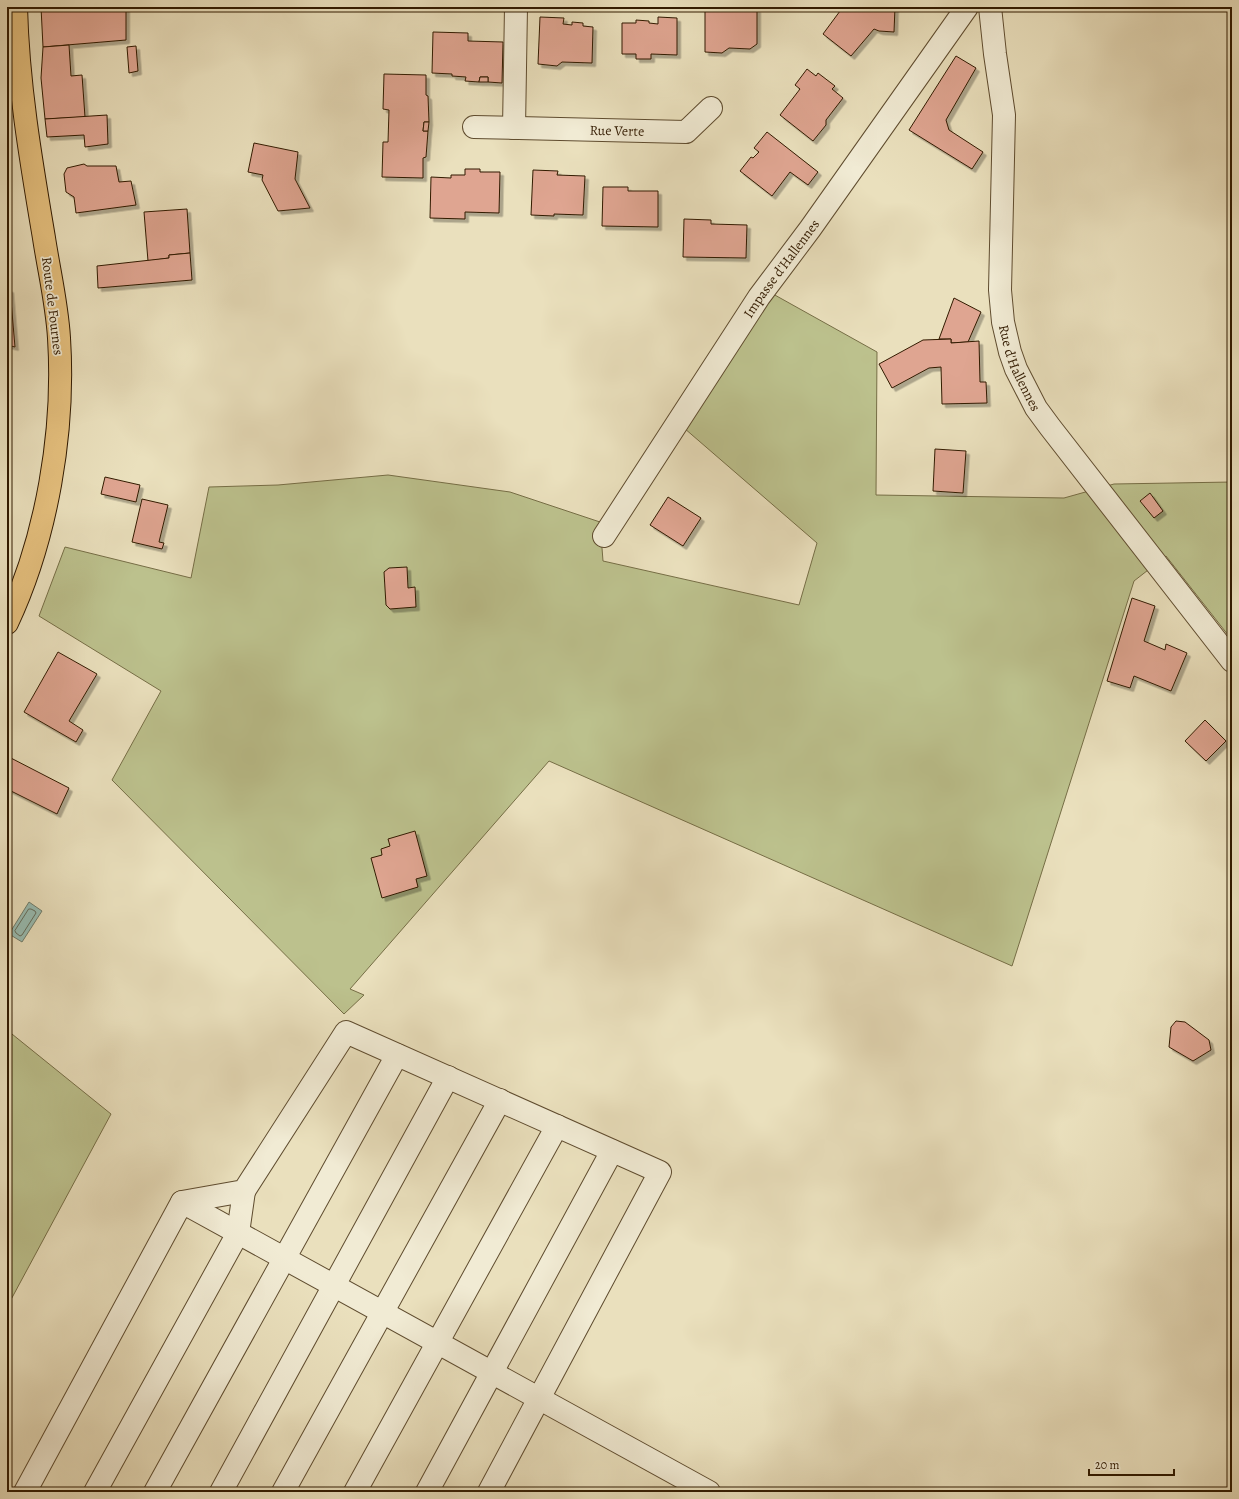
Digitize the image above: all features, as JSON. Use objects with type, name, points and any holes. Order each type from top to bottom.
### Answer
[{"type":"main road","name":"Route de Fournes","points":[[7,623],[24,583],[47,502],[54,456],[60,372],[59,337],[54,294],[23,107],[16,7]]},
{"type":"street","points":[[514,128],[516,7]]},
{"type":"street","name":"Impasse d'Hallennes","points":[[604,536],[758,297],[810,229],[967,7]]},
{"type":"street","name":"Rue d'Hallennes","points":[[990,7],[1004,115],[1000,296],[1006,337],[1016,369],[1036,408],[1050,427],[1232,661]]},
{"type":"street","name":"Rue Verte","points":[[474,127],[686,132],[711,108]]},
{"type":"street","points":[[95,1492],[238,1232],[244,1191],[346,1032],[660,1172],[489,1492]]},
{"type":"street","points":[[155,1492],[397,1055]]},
{"type":"street","points":[[221,1492],[448,1077]]},
{"type":"street","points":[[283,1492],[500,1100]]},
{"type":"street","points":[[355,1492],[557,1126]]},
{"type":"street","points":[[427,1492],[612,1151]]},
{"type":"street","points":[[182,1202],[244,1191]]},
{"type":"street","points":[[182,1202],[708,1492]]},
{"type":"street","points":[[25,1492],[182,1202]]},
{"type":"green space","points":[[773,294],[877,352],[876,495],[1064,498],[1114,484],[1232,482],[1232,640],[1166,556],[1134,581],[1012,966],[549,761],[350,989],[364,995],[344,1014],[112,780],[161,691],[39,616],[65,547],[191,578],[209,487],[278,485],[388,475],[510,492],[600,522],[603,561],[799,605],[817,543],[684,428]]},
{"type":"green space","points":[[7,1030],[111,1114],[7,1307]]},
{"type":"water","points":[[29,902],[42,911],[22,942],[9,934]]},
{"type":"building","points":[[41,7],[126,7],[126,40],[43,47]]},
{"type":"building","points":[[843,7],[895,7],[894,32],[879,31],[874,29],[851,56],[823,34]]},
{"type":"building","points":[[705,9],[728,9],[727,11],[732,11],[741,9],[757,9],[757,44],[750,49],[729,48],[722,53],[705,52]]},
{"type":"building","points":[[540,17],[564,18],[563,24],[572,25],[572,22],[583,23],[583,26],[593,27],[592,63],[562,62],[557,66],[538,64]]},
{"type":"building","points":[[658,17],[677,18],[677,55],[651,54],[651,59],[636,59],[636,54],[622,54],[622,23],[636,23],[636,20],[649,21],[649,23],[658,24]]},
{"type":"building","points":[[433,32],[468,33],[468,41],[503,42],[502,83],[488,82],[488,77],[480,77],[479,82],[465,81],[466,77],[452,76],[452,74],[432,73]]},
{"type":"building","points":[[69,45],[71,76],[82,75],[85,117],[45,119],[41,78],[43,47]]},
{"type":"building","points":[[136,46],[138,71],[129,73],[127,47]]},
{"type":"building","points":[[956,56],[976,68],[946,120],[949,130],[983,152],[972,169],[909,130]]},
{"type":"building","points":[[807,69],[816,76],[818,73],[835,86],[832,89],[843,98],[826,120],[826,125],[813,141],[780,115],[800,89],[795,85]]},
{"type":"building","points":[[384,74],[426,75],[426,95],[428,96],[429,122],[424,122],[423,131],[428,131],[426,157],[423,158],[423,178],[382,177],[383,142],[388,142],[389,110],[383,109]]},
{"type":"building","points":[[480,77],[488,77],[488,82],[479,82]]},
{"type":"building","points":[[107,115],[108,144],[85,147],[84,135],[47,137],[45,119]]},
{"type":"building","points":[[424,122],[429,122],[428,131],[423,131]]},
{"type":"building","points":[[767,132],[818,172],[808,185],[790,172],[772,196],[740,171],[751,157],[753,158],[759,152],[754,148]]},
{"type":"building","points":[[254,143],[298,152],[295,179],[310,208],[278,211],[262,180],[263,175],[248,172]]},
{"type":"building","points":[[84,164],[87,166],[116,166],[119,182],[131,181],[136,205],[76,213],[74,197],[66,192],[64,174],[67,168]]},
{"type":"building","points":[[465,169],[480,169],[480,172],[500,172],[499,213],[465,212],[465,219],[430,218],[431,177],[451,178],[451,175],[465,175]]},
{"type":"building","points":[[533,170],[558,171],[557,175],[585,176],[583,215],[531,215]]},
{"type":"building","points":[[603,187],[628,187],[628,191],[658,191],[658,227],[602,226]]},
{"type":"building","points":[[187,209],[190,253],[169,255],[169,258],[148,261],[144,212]]},
{"type":"building","points":[[684,219],[711,220],[711,224],[747,225],[746,258],[683,257]]},
{"type":"building","points":[[190,253],[192,280],[98,288],[97,266],[169,258],[169,255]]},
{"type":"building","points":[[7,289],[10,289],[15,347],[7,345]]},
{"type":"building","points":[[954,298],[981,312],[968,342],[951,343],[951,339],[939,339]]},
{"type":"building","points":[[951,339],[951,343],[979,341],[980,382],[986,382],[987,403],[942,404],[941,367],[929,368],[892,388],[879,364],[923,340]]},
{"type":"building","points":[[935,449],[966,451],[963,493],[933,491]]},
{"type":"building","points":[[105,477],[140,485],[136,502],[101,494]]},
{"type":"building","points":[[1150,493],[1163,511],[1154,518],[1140,501]]},
{"type":"building","points":[[668,497],[701,518],[683,546],[650,525]]},
{"type":"building","points":[[142,499],[168,505],[159,542],[164,543],[162,549],[132,542]]},
{"type":"building","points":[[407,567],[408,588],[415,587],[416,607],[390,609],[386,605],[384,572],[389,568]]},
{"type":"building","points":[[1132,598],[1155,606],[1144,641],[1165,650],[1166,644],[1187,653],[1171,691],[1134,676],[1130,688],[1107,681]]},
{"type":"building","points":[[58,652],[97,674],[69,721],[83,730],[76,742],[24,712]]},
{"type":"building","points":[[1205,720],[1226,741],[1206,761],[1185,741]]},
{"type":"building","points":[[7,756],[69,788],[57,814],[7,789]]},
{"type":"building","points":[[415,831],[427,876],[416,879],[418,887],[382,898],[371,858],[382,855],[381,849],[390,846],[388,839]]},
{"type":"building","points":[[1176,1021],[1185,1022],[1209,1040],[1211,1050],[1193,1061],[1169,1047],[1171,1027]]}]
